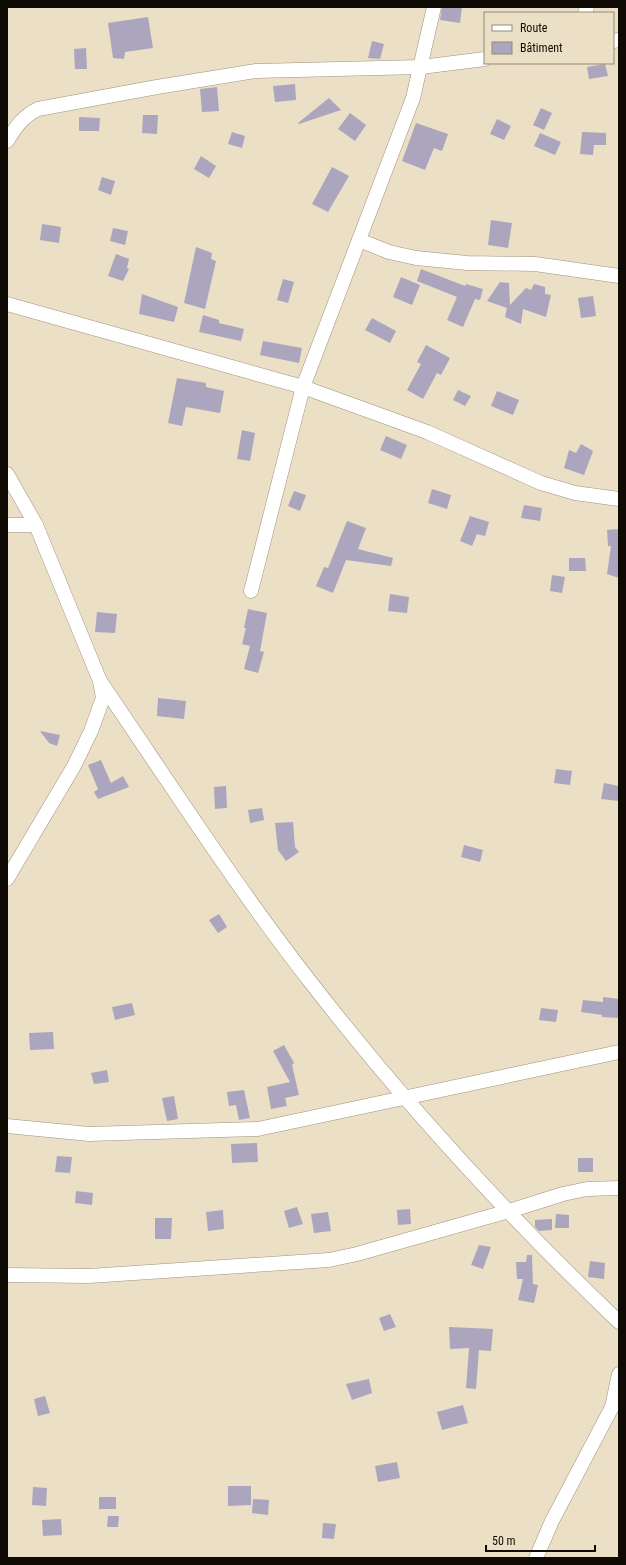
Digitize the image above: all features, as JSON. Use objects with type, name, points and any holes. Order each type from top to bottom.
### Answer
[{"type":"street","points":[[251,591],[303,388],[413,98],[434,7]]},
{"type":"street","points":[[7,141],[20,121],[28,114],[38,109],[157,87],[267,70],[421,67],[484,60]]},
{"type":"street","points":[[359,240],[389,252],[416,258],[467,263],[535,264],[619,276]]},
{"type":"street","points":[[7,304],[303,388],[427,432],[541,483],[575,493],[619,499]]},
{"type":"street","points":[[7,474],[36,525],[100,681],[212,846],[311,983],[405,1098],[567,1272],[619,1322]]},
{"type":"street","points":[[7,525],[36,525]]},
{"type":"street","points":[[7,879],[74,766],[91,731],[103,698],[100,681]]},
{"type":"street","points":[[7,1126],[89,1134],[258,1129],[619,1052]]},
{"type":"street","points":[[7,1275],[89,1276],[329,1260],[357,1254],[564,1194],[587,1189],[619,1188]]},
{"type":"street","points":[[536,1558],[552,1521],[612,1407],[619,1374]]},
{"type":"building","points":[[442,7],[462,7],[460,23],[440,20]]},
{"type":"building","points":[[148,17],[153,48],[125,52],[124,59],[113,58],[108,23]]},
{"type":"building","points":[[372,41],[384,44],[380,59],[368,58]]},
{"type":"building","points":[[86,48],[87,69],[75,69],[74,49]]},
{"type":"building","points":[[605,64],[608,76],[589,79],[587,67]]},
{"type":"building","points":[[295,84],[296,100],[275,102],[273,86]]},
{"type":"building","points":[[217,87],[219,111],[202,112],[200,89]]},
{"type":"building","points":[[329,98],[341,110],[299,124],[298,123]]},
{"type":"building","points":[[541,108],[552,113],[544,130],[533,125]]},
{"type":"building","points":[[350,113],[366,125],[355,141],[338,129]]},
{"type":"building","points":[[143,115],[158,115],[157,134],[142,133]]},
{"type":"building","points":[[79,117],[100,118],[99,131],[79,131]]},
{"type":"building","points":[[497,119],[511,126],[504,140],[490,134]]},
{"type":"building","points":[[416,123],[448,134],[442,151],[434,148],[425,170],[402,161]]},
{"type":"building","points":[[232,132],[245,136],[242,148],[228,144]]},
{"type":"building","points":[[582,132],[606,133],[606,145],[594,145],[593,155],[580,154]]},
{"type":"building","points":[[540,133],[561,142],[555,155],[534,146]]},
{"type":"building","points":[[201,156],[216,166],[209,178],[194,169]]},
{"type":"building","points":[[332,167],[349,176],[328,212],[312,204]]},
{"type":"building","points":[[102,177],[115,181],[111,195],[98,190]]},
{"type":"building","points":[[491,220],[512,223],[508,248],[488,245]]},
{"type":"building","points":[[42,224],[61,227],[59,243],[40,240]]},
{"type":"building","points":[[113,228],[128,231],[125,245],[110,241]]},
{"type":"building","points":[[196,247],[212,253],[211,259],[216,261],[205,309],[184,303]]},
{"type":"building","points":[[116,254],[129,259],[127,268],[129,269],[123,281],[108,276]]},
{"type":"building","points":[[421,269],[465,286],[466,284],[483,289],[480,300],[475,299],[463,327],[447,320],[457,297],[417,281]]},
{"type":"building","points":[[401,277],[420,285],[412,305],[393,297]]},
{"type":"building","points":[[283,279],[294,282],[288,303],[277,300]]},
{"type":"building","points":[[500,282],[509,283],[510,305],[526,288],[531,290],[534,284],[545,287],[545,294],[551,295],[546,317],[523,309],[521,324],[505,317],[507,308],[487,301]]},
{"type":"building","points":[[142,294],[178,307],[174,322],[139,314]]},
{"type":"building","points":[[593,296],[596,316],[581,318],[578,298]]},
{"type":"building","points":[[203,315],[219,320],[219,323],[244,329],[241,341],[199,332]]},
{"type":"building","points":[[372,318],[396,331],[390,343],[365,330]]},
{"type":"building","points":[[263,341],[302,348],[299,363],[260,355]]},
{"type":"building","points":[[426,345],[450,358],[441,375],[437,373],[423,399],[407,390],[421,364],[417,362]]},
{"type":"building","points":[[177,378],[206,383],[206,387],[224,391],[220,413],[186,407],[182,426],[168,423]]},
{"type":"building","points":[[458,390],[471,396],[465,406],[453,400]]},
{"type":"building","points":[[497,391],[519,400],[513,415],[491,406]]},
{"type":"building","points":[[242,430],[255,433],[250,461],[237,459]]},
{"type":"building","points":[[386,436],[407,445],[401,459],[380,450]]},
{"type":"building","points":[[581,444],[593,451],[584,475],[564,468],[569,450],[576,453]]},
{"type":"building","points":[[432,489],[451,495],[447,509],[428,503]]},
{"type":"building","points":[[294,491],[306,495],[300,511],[288,506]]},
{"type":"building","points":[[524,505],[542,508],[540,521],[521,518]]},
{"type":"building","points":[[470,516],[489,522],[485,536],[477,534],[472,546],[460,541]]},
{"type":"building","points":[[347,521],[366,528],[358,549],[393,558],[391,566],[346,560],[333,593],[316,586],[324,567],[328,568]]},
{"type":"building","points":[[619,529],[619,578],[607,574],[611,546],[608,546],[607,530]]},
{"type":"building","points":[[569,558],[585,558],[586,571],[569,571]]},
{"type":"building","points":[[552,575],[565,577],[562,593],[550,591]]},
{"type":"building","points":[[390,594],[409,597],[407,613],[388,611]]},
{"type":"building","points":[[248,609],[267,613],[260,651],[264,652],[258,673],[244,669],[250,646],[242,644],[246,628],[244,628]]},
{"type":"building","points":[[97,612],[117,614],[115,633],[95,632]]},
{"type":"building","points":[[158,698],[186,701],[184,719],[157,716]]},
{"type":"building","points":[[40,731],[60,735],[57,746],[49,743]]},
{"type":"building","points":[[101,760],[111,783],[123,776],[129,787],[98,799],[94,792],[98,789],[88,765]]},
{"type":"building","points":[[556,769],[572,771],[570,785],[554,783]]},
{"type":"building","points":[[604,783],[619,786],[619,801],[601,799]]},
{"type":"building","points":[[226,786],[227,808],[215,809],[214,787]]},
{"type":"building","points":[[262,808],[264,820],[250,823],[248,810]]},
{"type":"building","points":[[293,822],[295,847],[299,852],[286,861],[278,850],[275,823]]},
{"type":"building","points":[[464,845],[483,850],[480,862],[461,857]]},
{"type":"building","points":[[219,914],[227,927],[218,933],[209,920]]},
{"type":"building","points":[[603,997],[619,999],[619,1018],[602,1017],[602,1015],[581,1012],[583,1000],[603,1002]]},
{"type":"building","points":[[132,1003],[135,1015],[115,1020],[112,1007]]},
{"type":"building","points":[[541,1008],[558,1010],[556,1022],[539,1020]]},
{"type":"building","points":[[53,1032],[54,1049],[30,1050],[29,1033]]},
{"type":"building","points":[[284,1045],[294,1063],[292,1065],[299,1095],[285,1098],[287,1106],[271,1109],[267,1087],[290,1082],[273,1051]]},
{"type":"building","points":[[107,1070],[109,1082],[94,1084],[91,1073]]},
{"type":"building","points":[[244,1090],[250,1118],[239,1120],[236,1105],[229,1106],[227,1092]]},
{"type":"building","points":[[174,1096],[178,1119],[167,1121],[162,1098]]},
{"type":"building","points":[[257,1143],[258,1162],[232,1163],[231,1144]]},
{"type":"building","points":[[57,1156],[72,1157],[70,1173],[55,1172]]},
{"type":"building","points":[[578,1158],[593,1158],[593,1172],[578,1172]]},
{"type":"building","points":[[76,1191],[93,1193],[92,1205],[75,1203]]},
{"type":"building","points":[[297,1207],[303,1224],[289,1228],[284,1211]]},
{"type":"building","points":[[410,1209],[411,1224],[398,1225],[397,1210]]},
{"type":"building","points":[[223,1210],[224,1229],[208,1231],[206,1212]]},
{"type":"building","points":[[328,1212],[331,1231],[314,1233],[311,1214]]},
{"type":"building","points":[[556,1214],[569,1215],[569,1228],[555,1228]]},
{"type":"building","points":[[155,1218],[172,1218],[171,1239],[155,1239]]},
{"type":"building","points":[[552,1219],[552,1230],[539,1231],[535,1227],[535,1220]]},
{"type":"building","points":[[479,1245],[491,1247],[483,1269],[471,1265]]},
{"type":"building","points":[[527,1255],[532,1255],[533,1284],[538,1285],[534,1303],[518,1300],[523,1279],[517,1279],[516,1262],[526,1262]]},
{"type":"building","points":[[590,1261],[605,1263],[604,1279],[588,1277]]},
{"type":"building","points":[[390,1314],[396,1327],[384,1331],[379,1318]]},
{"type":"building","points":[[449,1327],[493,1329],[491,1351],[479,1350],[476,1389],[466,1388],[469,1348],[450,1349]]},
{"type":"building","points":[[369,1379],[372,1393],[352,1400],[346,1384]]},
{"type":"building","points":[[45,1396],[50,1413],[38,1416],[34,1399]]},
{"type":"building","points":[[463,1405],[468,1423],[442,1430],[437,1412]]},
{"type":"building","points":[[397,1462],[400,1478],[378,1482],[375,1466]]},
{"type":"building","points":[[228,1486],[251,1486],[251,1505],[228,1506]]},
{"type":"building","points":[[33,1487],[47,1488],[46,1506],[32,1505]]},
{"type":"building","points":[[99,1497],[116,1497],[116,1509],[99,1509]]},
{"type":"building","points":[[253,1499],[269,1500],[268,1515],[252,1513]]},
{"type":"building","points":[[108,1516],[119,1516],[118,1527],[107,1527]]},
{"type":"building","points":[[61,1519],[62,1535],[43,1536],[42,1520]]},
{"type":"building","points":[[323,1523],[336,1524],[334,1539],[322,1538]]}]
